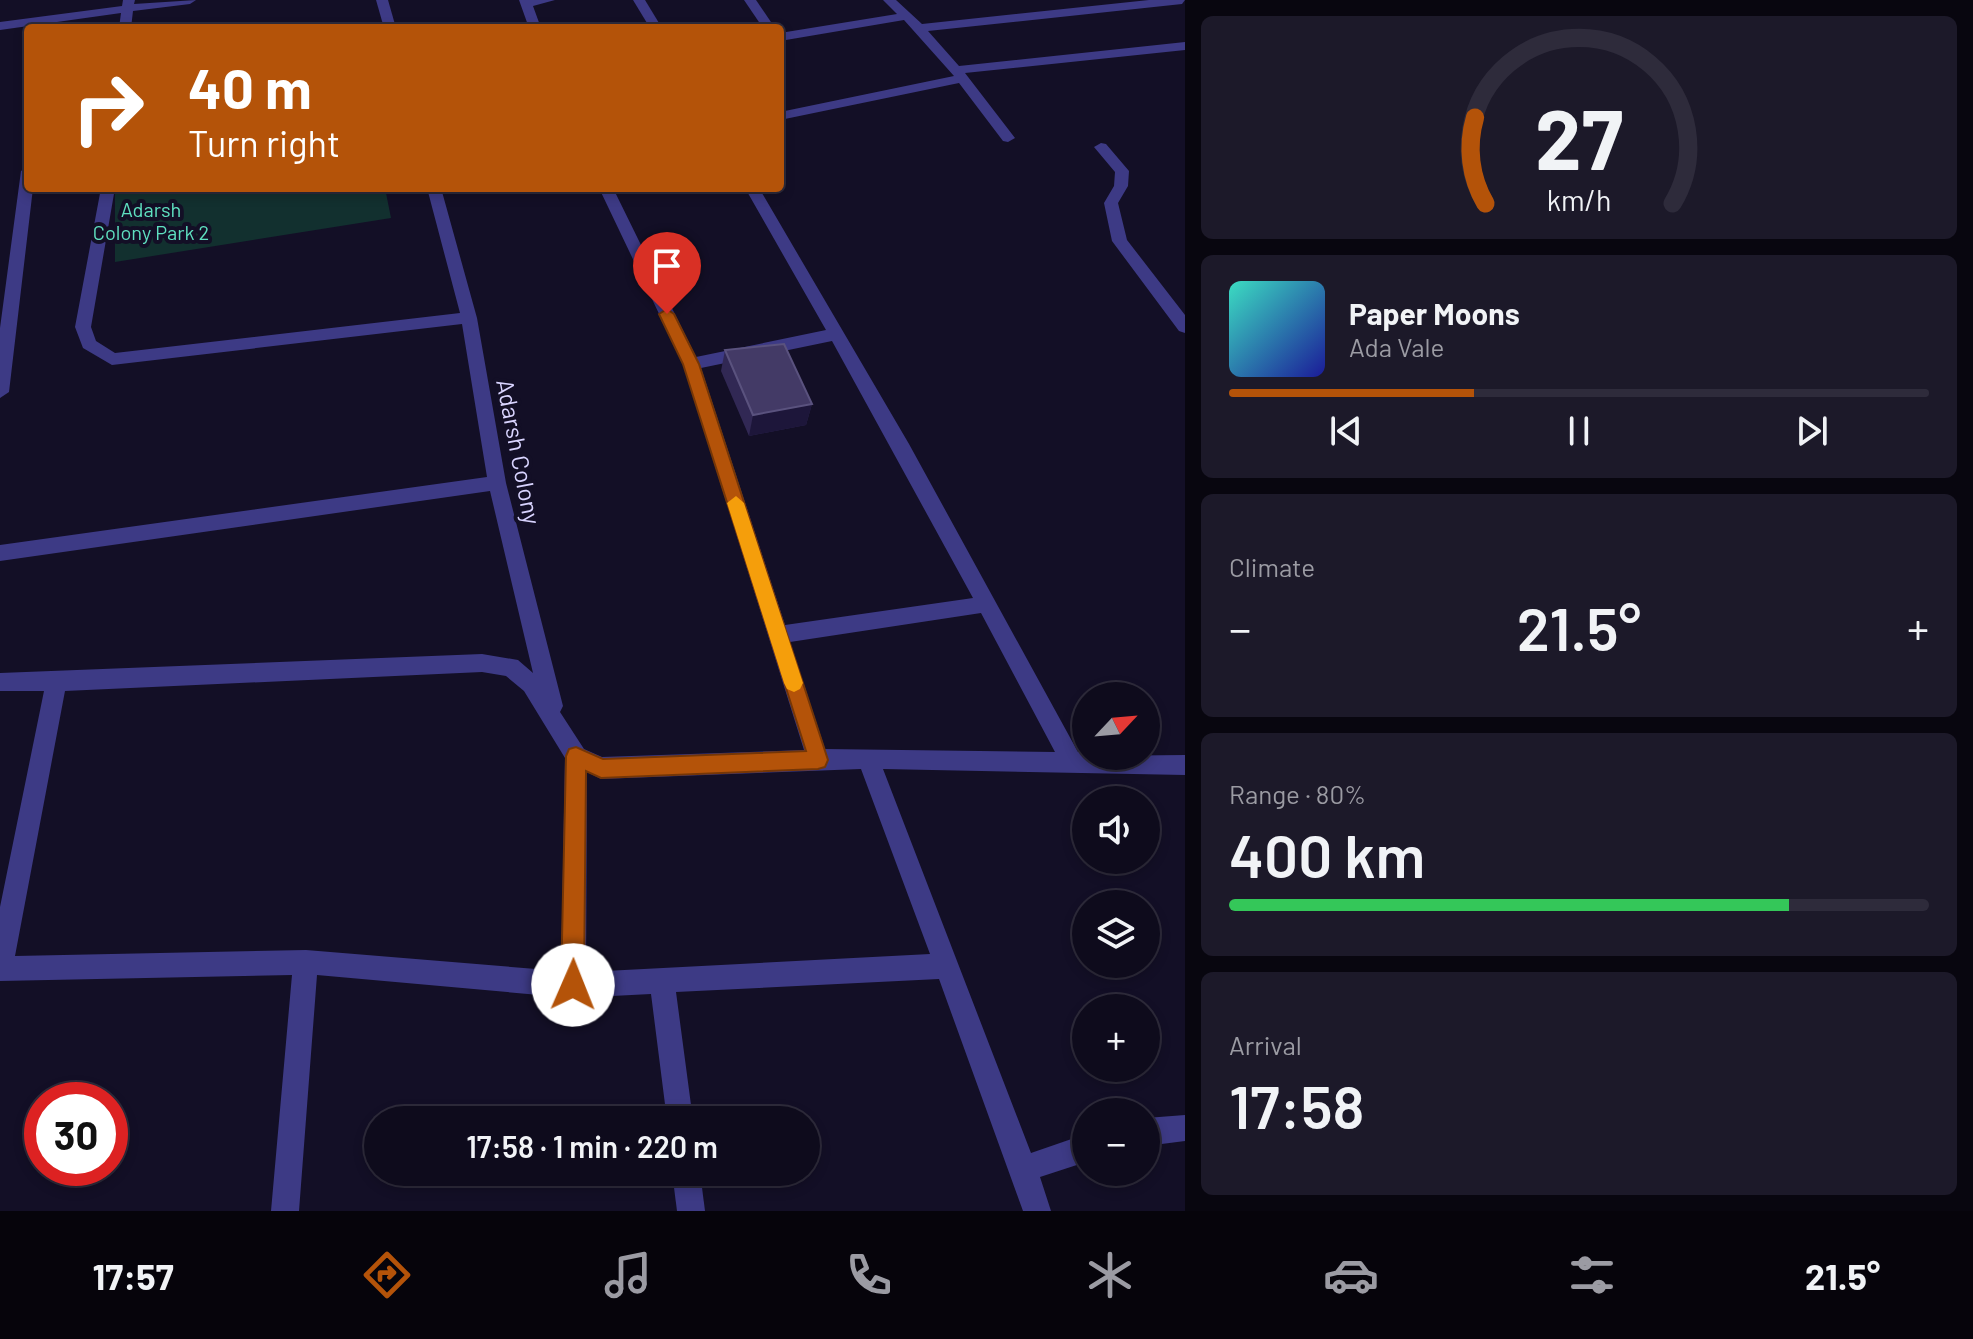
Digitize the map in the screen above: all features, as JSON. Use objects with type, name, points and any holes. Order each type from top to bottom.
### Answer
[{"type":"street","points":[[46,24],[128,4],[190,0]]},
{"type":"street","points":[[382,0],[389,24]]},
{"type":"street","points":[[534,24],[526,2],[549,0]]},
{"type":"street","points":[[639,0],[654,24]]},
{"type":"street","points":[[750,0],[766,24]]},
{"type":"street","points":[[889,0],[921,28],[1008,138]]},
{"type":"street","points":[[921,28],[1182,0]]},
{"type":"street","points":[[126,24],[128,4]]},
{"type":"street","points":[[784,36],[907,16]]},
{"type":"street","points":[[0,26],[24,25]]},
{"type":"street","points":[[784,115],[960,74],[1185,46]]},
{"type":"street","points":[[1101,147],[1122,171],[1121,186],[1111,203],[1120,241],[1185,327]]},
{"type":"street","points":[[0,392],[25,192]]},
{"type":"street","points":[[107,192],[83,327],[89,344],[112,359],[469,318]]},
{"type":"street","name":"Adarsh Colony","points":[[435,192],[469,318],[497,483],[556,725]]},
{"type":"street","points":[[608,192],[691,364],[818,760]]},
{"type":"street","points":[[0,682],[482,663],[511,667],[531,684],[576,756],[601,768],[868,758],[1072,762],[837,334],[754,192]]},
{"type":"street","points":[[691,364],[837,334]]},
{"type":"street","points":[[0,553],[497,483]]},
{"type":"street","points":[[778,635],[987,604]]},
{"type":"street","points":[[56,682],[0,969],[306,962],[573,985],[946,966]]},
{"type":"street","points":[[573,985],[576,756]]},
{"type":"street","points":[[868,758],[1024,1169],[1037,1211]]},
{"type":"street","points":[[1160,764],[1185,765]]},
{"type":"street","points":[[285,1211],[306,962]]},
{"type":"street","points":[[662,980],[678,1106]]},
{"type":"street","points":[[1160,1131],[1185,1128]]},
{"type":"street","points":[[1024,1169],[1072,1153]]},
{"type":"street","points":[[688,1186],[691,1211]]},
{"type":"green space","name":"Adarsh Colony Park 2","points":[[115,192],[386,192],[391,218],[115,262]]},
{"type":"building","points":[[784,344],[812,404],[753,415],[725,350]]},
{"type":"slow traffic","points":[[736,503],[794,683]]},
{"type":"route","points":[[573,985],[576,756],[601,768],[818,760],[691,364],[667,314]]}]
